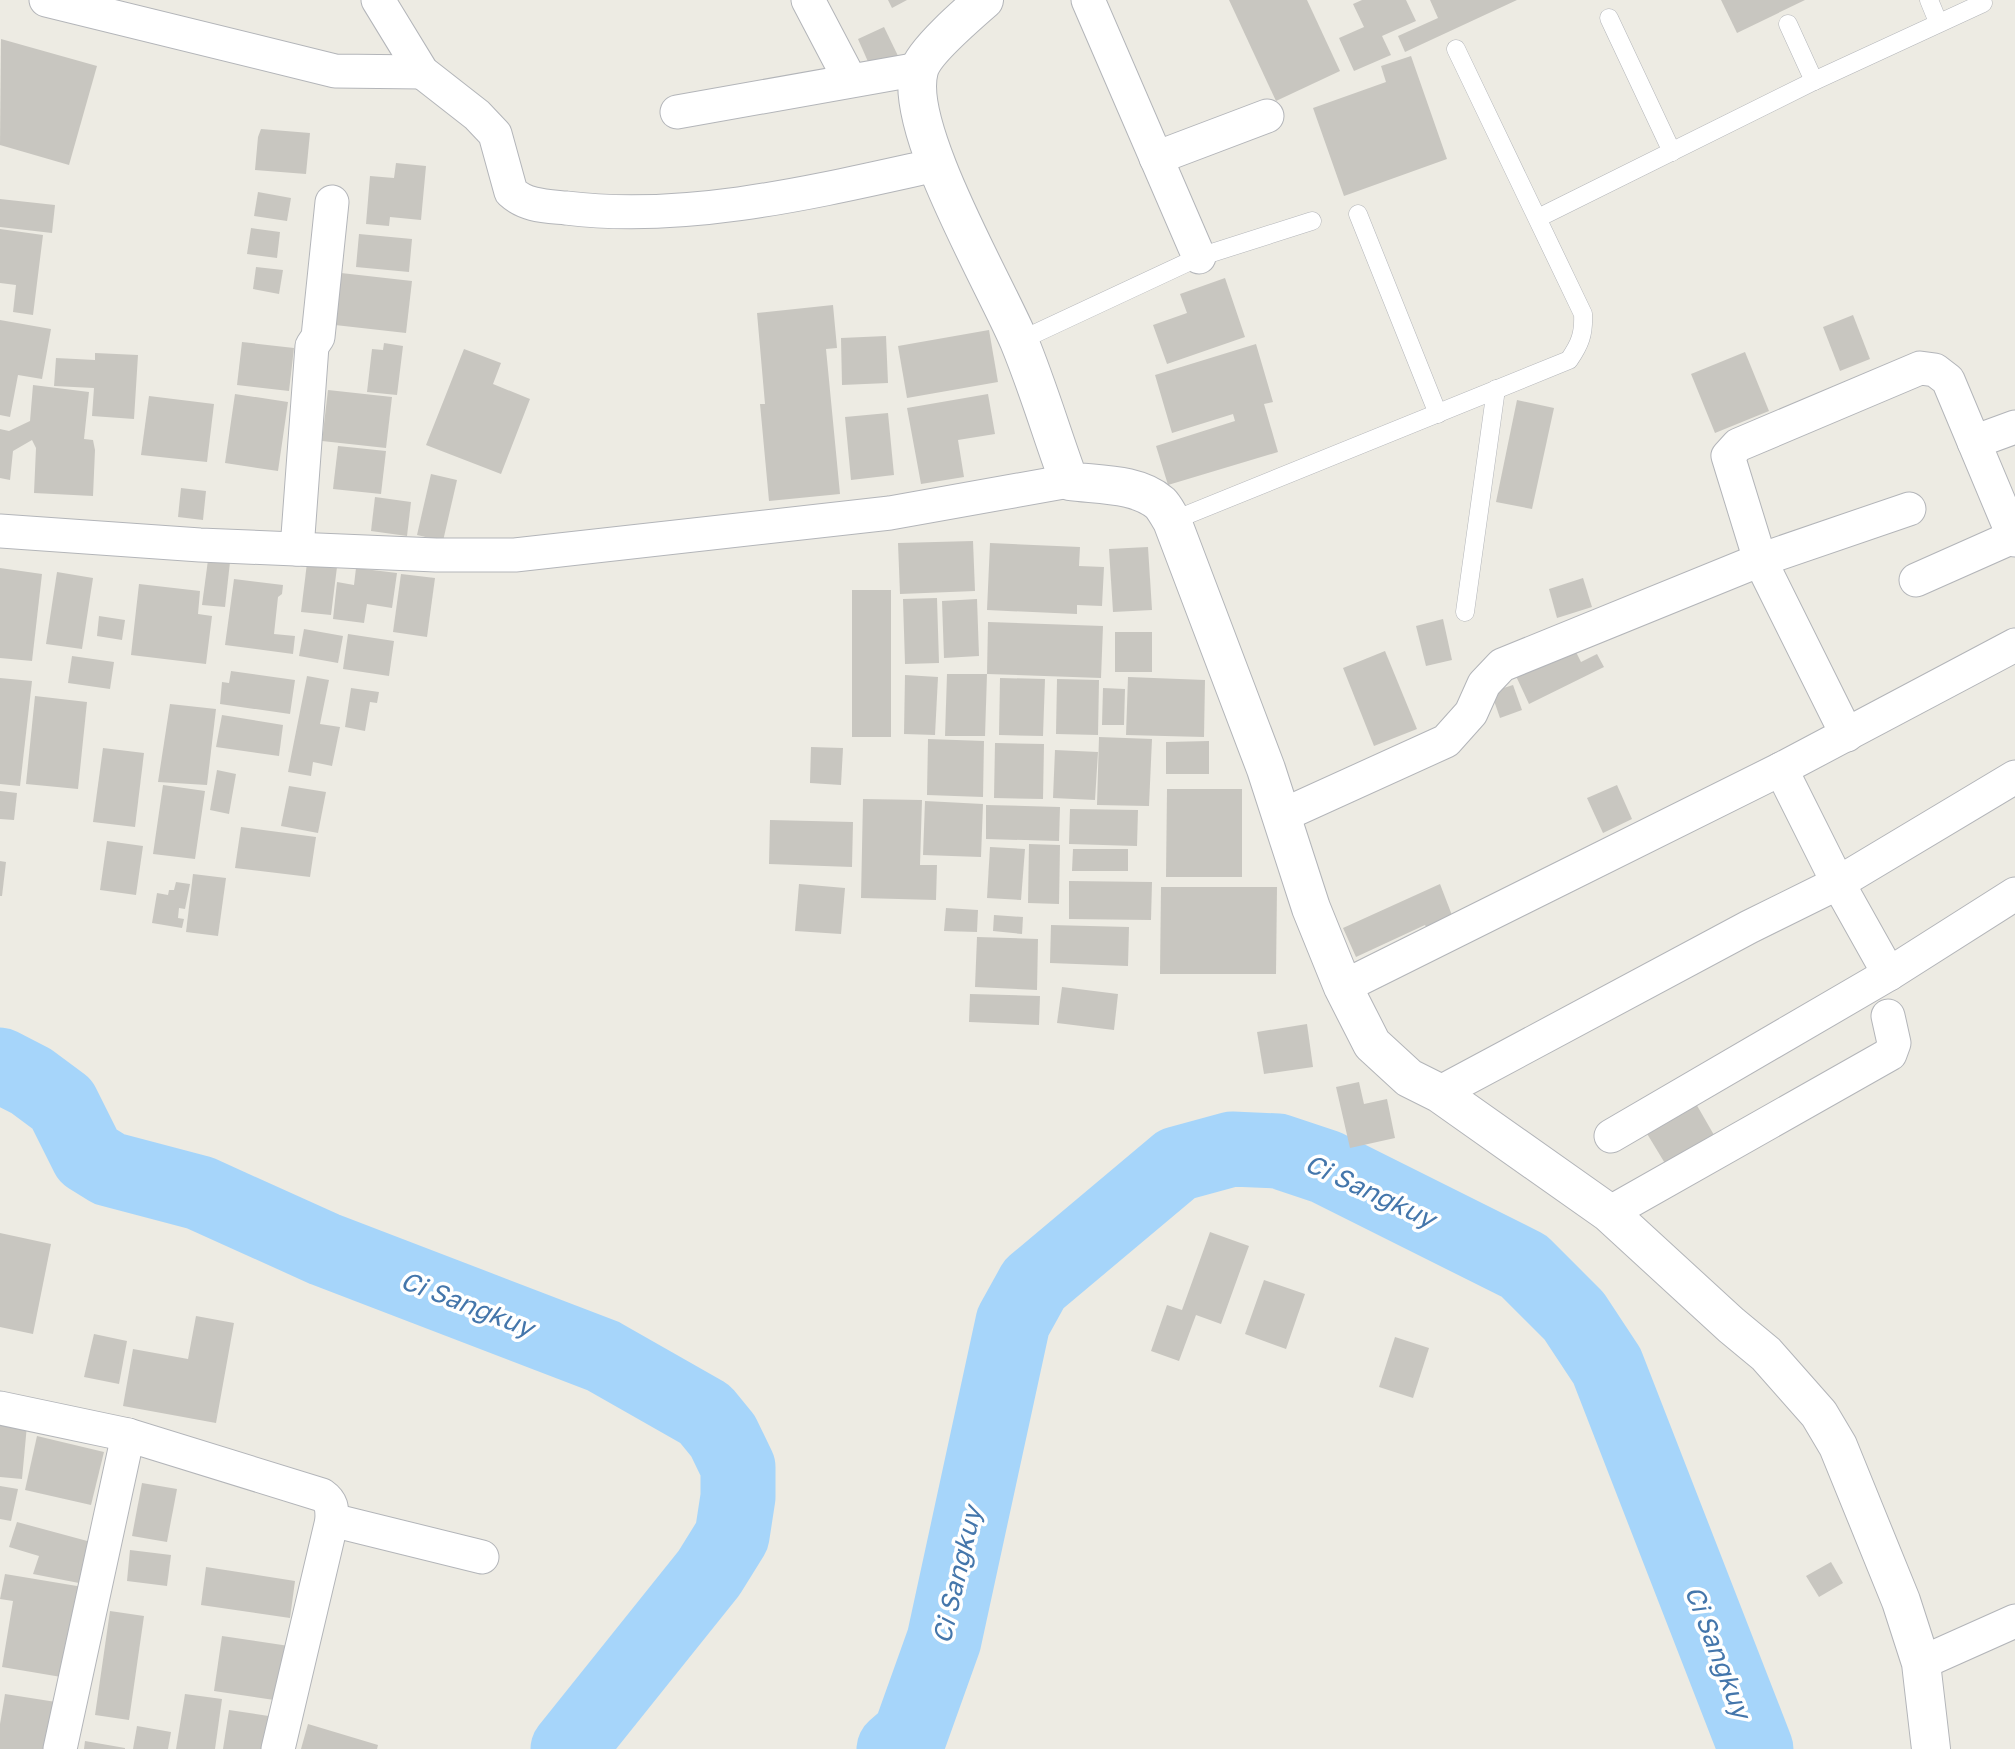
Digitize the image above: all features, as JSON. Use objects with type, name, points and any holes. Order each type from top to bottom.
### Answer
[{"type":"street","points":[[46,0],[335,71],[422,72]]},
{"type":"street","points":[[378,0],[422,72],[488,125],[495,134],[511,192],[518,199],[531,204],[599,212],[667,210],[775,200],[936,165]]},
{"type":"street","points":[[808,0],[850,80]]},
{"type":"street","points":[[984,0],[967,14],[919,69],[923,117],[936,165],[1019,341],[1069,481]]},
{"type":"street","points":[[1088,0],[1199,257]]},
{"type":"street","points":[[677,112],[919,69]]},
{"type":"street","points":[[1156,158],[1267,116]]},
{"type":"street","points":[[297,550],[312,346],[318,337],[332,202]]},
{"type":"street","points":[[1847,735],[1760,560],[1728,456],[1738,445],[1920,368],[1935,370],[1948,380],[2014,537],[1916,580]]},
{"type":"street","points":[[1974,442],[2015,427]]},
{"type":"street","points":[[0,531],[297,550],[516,555],[890,513],[1069,481],[1142,492],[1162,505],[1172,521],[1266,769],[1311,908],[1343,987],[1372,1044],[1409,1079],[1439,1093],[1609,1213],[1766,1354],[1819,1415],[1838,1446],[1901,1601],[1921,1664],[1931,1749]]},
{"type":"street","points":[[1281,816],[1446,741],[1471,713],[1484,684],[1502,665],[1760,560],[1909,509]]},
{"type":"street","points":[[1343,987],[1781,769],[2015,645]]},
{"type":"street","points":[[1781,769],[1838,883],[1889,974]]},
{"type":"street","points":[[1439,1093],[1749,927],[1838,883],[2015,777]]},
{"type":"street","points":[[1611,1136],[1889,974],[2015,894]]},
{"type":"street","points":[[1609,1213],[1890,1054],[1894,1043],[1888,1016]]},
{"type":"street","points":[[0,1408],[128,1435],[322,1494],[332,1506],[332,1520],[278,1749]]},
{"type":"street","points":[[60,1749],[128,1435]]},
{"type":"street","points":[[332,1520],[482,1557]]},
{"type":"street","points":[[1921,1664],[2015,1620]]},
{"type":"lane","points":[[1929,0],[1938,22]]},
{"type":"lane","points":[[1538,218],[1814,81],[1983,3]]},
{"type":"lane","points":[[1609,18],[1672,152]]},
{"type":"lane","points":[[1788,24],[1814,81]]},
{"type":"lane","points":[[1172,521],[1569,360],[1581,341],[1583,314],[1456,49]]},
{"type":"lane","points":[[1358,214],[1438,414]]},
{"type":"lane","points":[[1019,341],[1199,257],[1312,221]]},
{"type":"lane","points":[[1465,611],[1496,388]]},
{"type":"building","points":[[888,0],[907,0],[892,8]]},
{"type":"building","points":[[1229,0],[1307,0],[1340,71],[1276,101]]},
{"type":"building","points":[[1362,0],[1406,0],[1416,21],[1382,36],[1391,55],[1354,71],[1339,38],[1364,27],[1353,4]]},
{"type":"building","points":[[1430,0],[1517,0],[1405,52],[1398,36],[1438,18]]},
{"type":"building","points":[[1721,0],[1805,0],[1737,33]]},
{"type":"building","points":[[884,27],[900,60],[873,73],[858,39]]},
{"type":"building","points":[[1,39],[97,66],[69,165],[0,145]]},
{"type":"building","points":[[1411,56],[1447,159],[1344,196],[1313,108],[1386,82],[1381,66]]},
{"type":"building","points":[[261,129],[310,133],[306,174],[255,170]]},
{"type":"building","points":[[396,163],[426,166],[421,220],[390,217],[389,226],[366,224],[370,176],[394,178]]},
{"type":"building","points":[[258,192],[291,198],[287,221],[254,216]]},
{"type":"building","points":[[0,199],[55,205],[52,233],[0,227]]},
{"type":"building","points":[[251,228],[280,232],[277,258],[247,254]]},
{"type":"building","points":[[0,229],[43,235],[33,315],[13,312],[16,285],[0,283]]},
{"type":"building","points":[[359,234],[412,239],[409,272],[356,267]]},
{"type":"building","points":[[256,267],[283,270],[279,294],[253,289]]},
{"type":"building","points":[[341,273],[412,281],[406,333],[335,325]]},
{"type":"building","points":[[1225,278],[1245,337],[1167,364],[1153,325],[1187,313],[1180,294]]},
{"type":"building","points":[[833,305],[837,348],[826,349],[840,494],[769,501],[760,404],[765,404],[757,313]]},
{"type":"building","points":[[1853,315],[1870,359],[1840,371],[1823,327]]},
{"type":"building","points":[[0,320],[51,329],[42,379],[18,375],[10,417],[0,415]]},
{"type":"building","points":[[989,330],[998,382],[907,398],[898,346]]},
{"type":"building","points":[[886,336],[888,383],[842,385],[841,338]]},
{"type":"building","points":[[242,342],[294,348],[289,391],[237,385]]},
{"type":"building","points":[[384,343],[403,346],[397,395],[367,392],[372,349],[383,350]]},
{"type":"building","points":[[1256,344],[1273,402],[1264,404],[1278,452],[1168,485],[1156,446],[1235,421],[1233,414],[1172,433],[1155,375]]},
{"type":"building","points":[[464,349],[501,363],[493,384],[530,399],[501,474],[426,445]]},
{"type":"building","points":[[1745,352],[1769,411],[1715,433],[1691,374]]},
{"type":"building","points":[[95,353],[138,355],[134,419],[92,416],[94,388],[54,386],[56,358],[95,360]]},
{"type":"building","points":[[33,385],[89,392],[84,439],[93,440],[95,450],[93,496],[34,493],[36,448],[32,440],[13,451],[10,480],[0,478],[0,429],[9,431],[30,421]]},
{"type":"building","points":[[328,390],[392,397],[386,448],[322,441]]},
{"type":"building","points":[[235,394],[288,402],[278,471],[225,463]]},
{"type":"building","points":[[988,394],[995,434],[958,440],[964,477],[921,484],[907,408]]},
{"type":"building","points":[[149,396],[214,404],[207,462],[141,455]]},
{"type":"building","points":[[1517,400],[1554,408],[1532,509],[1496,502]]},
{"type":"building","points":[[888,413],[894,475],[851,480],[845,417]]},
{"type":"building","points":[[338,446],[386,451],[381,494],[333,489]]},
{"type":"building","points":[[431,474],[457,480],[443,541],[417,535]]},
{"type":"building","points":[[181,488],[206,491],[203,520],[178,517]]},
{"type":"building","points":[[375,497],[411,502],[407,536],[371,531]]},
{"type":"building","points":[[973,541],[975,591],[900,594],[898,543]]},
{"type":"building","points":[[990,543],[1080,547],[1079,566],[1104,567],[1102,606],[1077,605],[1077,614],[987,610]]},
{"type":"building","points":[[1148,547],[1152,610],[1113,612],[1109,549]]},
{"type":"building","points":[[208,560],[230,562],[225,607],[202,605]]},
{"type":"building","points":[[307,563],[337,567],[331,615],[301,612]]},
{"type":"building","points":[[0,568],[42,574],[32,661],[0,658]]},
{"type":"building","points":[[356,568],[397,573],[392,608],[367,604],[364,623],[333,619],[337,582],[354,585]]},
{"type":"building","points":[[57,572],[93,578],[82,649],[46,644]]},
{"type":"building","points":[[401,574],[435,578],[427,637],[393,632]]},
{"type":"building","points":[[1583,578],[1592,607],[1557,618],[1549,589]]},
{"type":"building","points":[[234,579],[283,585],[282,594],[278,597],[274,634],[295,636],[293,654],[225,645]]},
{"type":"building","points":[[139,584],[200,591],[198,614],[212,616],[206,664],[131,655]]},
{"type":"building","points":[[852,590],[891,590],[891,737],[852,737]]},
{"type":"building","points":[[937,598],[939,663],[905,664],[903,599]]},
{"type":"building","points":[[977,599],[979,656],[944,658],[942,601]]},
{"type":"building","points":[[99,616],[125,620],[122,640],[97,636]]},
{"type":"building","points":[[1443,619],[1452,660],[1426,666],[1416,626]]},
{"type":"building","points":[[988,622],[1103,626],[1101,678],[987,674]]},
{"type":"building","points":[[304,629],[343,636],[338,663],[299,656]]},
{"type":"building","points":[[1115,632],[1152,632],[1152,672],[1115,672]]},
{"type":"building","points":[[348,634],[394,641],[389,676],[343,669]]},
{"type":"building","points":[[1573,646],[1581,662],[1597,654],[1604,667],[1529,704],[1515,674]]},
{"type":"building","points":[[1385,651],[1417,729],[1374,746],[1343,668]]},
{"type":"building","points":[[72,656],[114,662],[110,689],[68,683]]},
{"type":"building","points":[[231,671],[295,680],[290,714],[220,704],[222,682],[229,683]]},
{"type":"building","points":[[947,674],[987,674],[985,736],[945,736]]},
{"type":"building","points":[[905,675],[938,677],[935,735],[904,734]]},
{"type":"building","points":[[307,676],[329,680],[320,724],[340,727],[332,766],[313,762],[311,776],[288,772]]},
{"type":"building","points":[[1128,677],[1205,680],[1204,737],[1126,735]]},
{"type":"building","points":[[0,678],[32,681],[20,786],[0,784]]},
{"type":"building","points":[[1000,678],[1045,679],[1043,736],[999,735]]},
{"type":"building","points":[[1057,679],[1099,680],[1098,735],[1056,734]]},
{"type":"building","points":[[1513,685],[1522,710],[1500,718],[1491,692]]},
{"type":"building","points":[[351,688],[379,692],[377,703],[370,702],[365,731],[345,727]]},
{"type":"building","points":[[1103,688],[1125,689],[1124,725],[1102,725]]},
{"type":"building","points":[[35,696],[87,702],[78,789],[26,784]]},
{"type":"building","points":[[170,704],[216,709],[207,785],[158,782]]},
{"type":"building","points":[[222,715],[283,725],[279,756],[216,747]]},
{"type":"building","points":[[1099,737],[1152,739],[1149,806],[1097,805]]},
{"type":"building","points":[[928,739],[984,741],[983,797],[927,795]]},
{"type":"building","points":[[1209,741],[1209,774],[1166,774],[1166,742]]},
{"type":"building","points":[[995,743],[1044,744],[1043,799],[994,798]]},
{"type":"building","points":[[811,747],[843,748],[841,785],[810,783]]},
{"type":"building","points":[[103,748],[144,753],[135,827],[93,822]]},
{"type":"building","points":[[1055,750],[1098,752],[1095,800],[1053,798]]},
{"type":"building","points":[[217,770],[236,774],[229,814],[210,810]]},
{"type":"building","points":[[163,785],[205,791],[195,859],[153,854]]},
{"type":"building","points":[[1617,785],[1632,819],[1603,833],[1587,798]]},
{"type":"building","points":[[289,786],[326,792],[318,833],[281,826]]},
{"type":"building","points":[[1167,789],[1242,789],[1242,877],[1166,877]]},
{"type":"building","points":[[0,791],[17,793],[14,820],[0,819]]},
{"type":"building","points":[[863,799],[922,800],[920,865],[937,865],[936,900],[861,898]]},
{"type":"building","points":[[925,801],[983,804],[981,857],[923,855]]},
{"type":"building","points":[[986,805],[1060,807],[1059,841],[986,839]]},
{"type":"building","points":[[1070,809],[1138,810],[1137,846],[1069,844]]},
{"type":"building","points":[[770,820],[853,822],[852,867],[769,864]]},
{"type":"building","points":[[241,827],[316,837],[310,877],[235,868]]},
{"type":"building","points":[[107,841],[143,846],[136,895],[100,890]]},
{"type":"building","points":[[1029,844],[1060,845],[1059,904],[1028,903]]},
{"type":"building","points":[[990,847],[1025,849],[1021,900],[987,898]]},
{"type":"building","points":[[1073,849],[1128,849],[1128,871],[1072,871]]},
{"type":"building","points":[[0,861],[6,862],[2,896],[0,896]]},
{"type":"building","points":[[193,874],[226,878],[218,936],[186,932]]},
{"type":"building","points":[[1069,881],[1152,882],[1151,920],[1069,919]]},
{"type":"building","points":[[176,882],[190,884],[185,909],[179,908],[178,918],[184,919],[182,928],[152,923],[157,893],[168,895],[169,890],[174,890]]},
{"type":"building","points":[[799,884],[845,888],[841,934],[795,931]]},
{"type":"building","points":[[1440,884],[1455,923],[1431,935],[1425,925],[1356,957],[1343,928]]},
{"type":"building","points":[[1161,887],[1277,887],[1276,974],[1160,974]]},
{"type":"building","points":[[946,908],[978,910],[977,932],[944,931]]},
{"type":"building","points":[[994,915],[1023,917],[1022,934],[993,931]]},
{"type":"building","points":[[1051,925],[1129,927],[1128,966],[1050,963]]},
{"type":"building","points":[[977,937],[1038,939],[1037,990],[975,987]]},
{"type":"building","points":[[1062,987],[1118,994],[1114,1030],[1057,1023]]},
{"type":"building","points":[[970,994],[1040,996],[1039,1025],[969,1022]]},
{"type":"building","points":[[1307,1024],[1313,1067],[1264,1074],[1257,1032]]},
{"type":"building","points":[[1359,1082],[1364,1104],[1387,1099],[1395,1138],[1350,1148],[1336,1087]]},
{"type":"building","points":[[1695,1102],[1714,1135],[1666,1165],[1646,1132]]},
{"type":"building","points":[[1210,1232],[1249,1246],[1221,1324],[1196,1315],[1179,1361],[1151,1351],[1167,1305],[1182,1310]]},
{"type":"building","points":[[0,1233],[51,1244],[33,1334],[0,1327]]},
{"type":"building","points":[[1264,1280],[1305,1294],[1286,1349],[1245,1334]]},
{"type":"building","points":[[196,1316],[234,1323],[216,1423],[123,1406],[133,1349],[188,1359]]},
{"type":"building","points":[[94,1334],[127,1341],[119,1384],[84,1377]]},
{"type":"building","points":[[1395,1337],[1429,1348],[1413,1398],[1379,1387]]},
{"type":"building","points":[[0,1423],[27,1425],[22,1479],[0,1477]]},
{"type":"building","points":[[37,1436],[104,1452],[91,1505],[25,1490]]},
{"type":"building","points":[[142,1483],[177,1489],[167,1542],[132,1536]]},
{"type":"building","points":[[0,1486],[18,1489],[11,1521],[0,1519]]},
{"type":"building","points":[[17,1522],[91,1542],[79,1583],[33,1574],[39,1556],[9,1547]]},
{"type":"building","points":[[130,1550],[171,1555],[167,1586],[127,1581]]},
{"type":"building","points":[[1831,1562],[1843,1583],[1819,1597],[1806,1576]]},
{"type":"building","points":[[206,1567],[295,1581],[290,1618],[201,1605]]},
{"type":"building","points":[[5,1574],[89,1588],[73,1679],[2,1667],[13,1601],[0,1599]]},
{"type":"building","points":[[110,1611],[144,1616],[129,1720],[95,1715]]},
{"type":"building","points":[[222,1636],[289,1646],[281,1701],[214,1691]]},
{"type":"building","points":[[5,1694],[56,1702],[48,1749],[0,1749],[0,1724]]},
{"type":"building","points":[[185,1694],[222,1699],[215,1749],[176,1749]]},
{"type":"building","points":[[229,1710],[275,1717],[270,1749],[223,1749]]},
{"type":"building","points":[[308,1724],[378,1745],[377,1749],[301,1749]]},
{"type":"building","points":[[137,1726],[171,1732],[168,1749],[133,1749]]},
{"type":"building","points":[[85,1741],[125,1748],[125,1749],[84,1749]]},
{"type":"waterway","name":"Ci Sangkuy","points":[[0,1065],[31,1081],[62,1104],[88,1156],[109,1169],[200,1193],[324,1249],[603,1356],[705,1414],[723,1436],[738,1467],[738,1497],[732,1536],[709,1573],[568,1749]]},
{"type":"waterway","name":"Ci Sangkuy","points":[[894,1749],[910,1735],[944,1640],[1013,1322],[1034,1284],[1177,1164],[1232,1149],[1278,1151],[1326,1167],[1524,1266],[1574,1316],[1607,1366],[1756,1749]]}]
